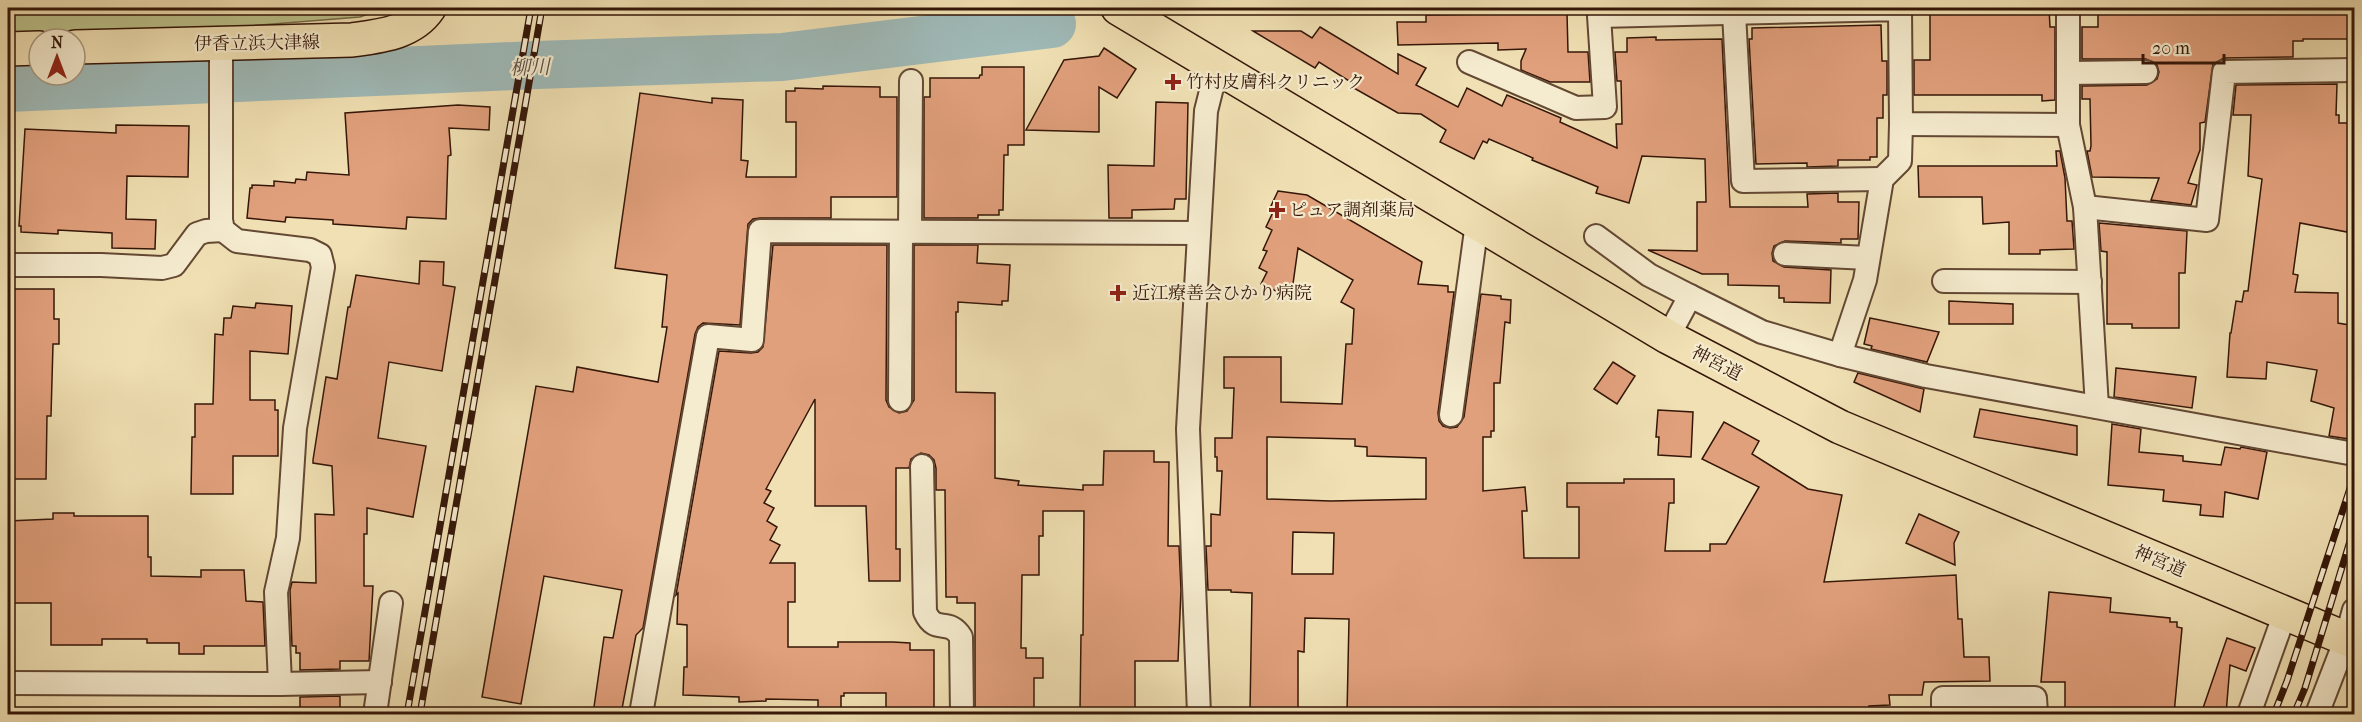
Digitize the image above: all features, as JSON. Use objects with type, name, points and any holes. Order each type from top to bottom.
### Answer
[{"type":"main road","name":"伊香立浜大津線","points":[[87,47],[221,52],[254,44],[352,40],[382,36],[405,28],[422,18],[429,8]]},
{"type":"main road","name":"神宮道","points":[[1118,8],[1668,337],[1840,427],[2285,613],[2352,630]]},
{"type":"main road","points":[[8,49],[27,48]]},
{"type":"street","points":[[2068,8],[2068,125],[2085,207],[2097,407]]},
{"type":"street","points":[[1469,62],[1576,108],[1605,107],[1599,16],[1900,9],[1900,161],[1881,179],[1865,279],[1840,355]]},
{"type":"street","points":[[1734,13],[1743,181],[1881,179]]},
{"type":"street","points":[[221,52],[221,220],[223,230],[237,241],[310,250],[320,255],[323,267],[295,428],[288,538],[276,592],[280,684]]},
{"type":"street","points":[[1199,714],[1188,429],[1206,111],[1217,67]]},
{"type":"street","points":[[2085,207],[2207,220],[2224,72],[2355,70]]},
{"type":"street","points":[[2068,73],[2146,72]]},
{"type":"street","points":[[900,400],[911,81]]},
{"type":"street","points":[[1901,124],[2068,125]]},
{"type":"street","points":[[1451,415],[1477,223]]},
{"type":"street","points":[[11,265],[162,268],[174,265],[196,234],[223,230]]},
{"type":"street","points":[[641,714],[708,336],[752,340],[760,231],[1199,233]]},
{"type":"street","points":[[1596,236],[1649,275],[1762,332],[1840,355],[1926,376],[2355,454]]},
{"type":"street","points":[[1785,254],[1868,258]]},
{"type":"street","points":[[1944,281],[2090,282]]},
{"type":"street","points":[[1668,337],[1690,296]]},
{"type":"street","points":[[922,466],[925,612],[929,622],[936,626],[949,625],[962,637],[962,714]]},
{"type":"street","points":[[375,714],[391,603]]},
{"type":"street","points":[[2249,714],[2285,613]]},
{"type":"street","points":[[2317,714],[2352,630]]},
{"type":"street","points":[[8,683],[380,682]]},
{"type":"street","points":[[1943,714],[1943,698],[2036,698],[2036,714]]},
{"type":"green space","points":[[8,8],[385,8],[360,17],[87,39],[87,27],[27,27],[27,42],[8,46]]},
{"type":"building","points":[[2049,8],[2050,27],[2055,27],[2055,100],[2042,101],[2042,95],[1914,95],[1914,60],[1930,60],[1930,9]]},
{"type":"building","points":[[2355,8],[2355,39],[2303,39],[2303,41],[2293,41],[2293,57],[2224,58],[2213,64],[2205,122],[2200,123],[2200,150],[2188,183],[2197,185],[2191,205],[2151,200],[2159,178],[2092,177],[2087,151],[2090,151],[2091,146],[2090,99],[2082,99],[2082,86],[2147,85],[2157,79],[2159,72],[2157,65],[2146,59],[2082,59],[2082,27],[2098,27],[2098,9]]},
{"type":"building","points":[[1567,13],[1568,52],[1588,52],[1590,82],[1550,82],[1521,70],[1521,61],[1526,49],[1498,50],[1498,43],[1398,45],[1397,22],[1426,22],[1426,15]]},
{"type":"building","points":[[1881,25],[1882,61],[1887,61],[1887,95],[1883,95],[1883,118],[1877,118],[1877,157],[1870,157],[1870,160],[1838,160],[1838,166],[1807,167],[1807,163],[1756,164],[1749,39],[1752,39],[1752,28]]},
{"type":"building","points":[[1320,27],[1398,74],[1398,54],[1426,68],[1416,85],[1458,107],[1467,88],[1502,106],[1507,95],[1561,118],[1560,122],[1617,148],[1616,124],[1622,124],[1621,81],[1617,81],[1615,52],[1627,52],[1627,38],[1722,39],[1730,207],[1808,207],[1807,194],[1838,193],[1838,202],[1859,202],[1858,239],[1841,239],[1841,243],[1785,241],[1774,246],[1773,261],[1784,267],[1831,270],[1830,303],[1784,302],[1784,298],[1779,298],[1779,286],[1728,285],[1728,274],[1702,274],[1648,250],[1697,251],[1697,202],[1706,202],[1705,159],[1642,156],[1629,203],[1596,193],[1598,187],[1532,160],[1533,158],[1489,139],[1487,143],[1483,141],[1474,159],[1440,142],[1446,130],[1421,114],[1398,113],[1352,87],[1354,84],[1319,62],[1315,68],[1253,31],[1301,31],[1312,38]]},
{"type":"building","points":[[1104,48],[1136,69],[1117,98],[1099,87],[1099,132],[1026,130],[1064,60],[1099,56]]},
{"type":"building","points":[[982,67],[1024,67],[1024,145],[1008,145],[1008,155],[1004,155],[1003,210],[999,210],[999,215],[978,215],[978,218],[924,218],[924,97],[930,97],[930,78],[979,78],[982,75]]},
{"type":"building","points":[[2337,84],[2336,115],[2339,115],[2339,123],[2351,123],[2353,198],[2347,232],[2300,223],[2293,274],[2298,275],[2295,292],[2338,293],[2338,323],[2355,326],[2355,414],[2349,439],[2329,436],[2334,408],[2311,401],[2317,370],[2267,362],[2266,379],[2227,377],[2230,333],[2236,301],[2242,302],[2244,291],[2248,291],[2262,179],[2248,176],[2251,115],[2233,115],[2236,85]]},
{"type":"building","points":[[823,86],[880,87],[880,97],[897,97],[897,197],[831,197],[831,218],[760,218],[753,219],[748,224],[740,325],[703,323],[695,334],[643,628],[636,635],[621,714],[593,714],[604,637],[613,638],[622,590],[544,576],[521,704],[482,697],[536,386],[573,392],[577,367],[658,382],[667,327],[662,327],[667,275],[615,268],[640,93],[712,103],[712,98],[743,100],[741,160],[748,161],[746,177],[796,177],[796,122],[786,122],[786,91],[795,91],[795,88],[823,89]]},
{"type":"building","points":[[1156,102],[1188,103],[1186,199],[1175,199],[1174,209],[1132,210],[1132,218],[1109,218],[1108,165],[1154,166]]},
{"type":"building","points":[[458,105],[490,107],[489,130],[449,128],[451,155],[448,156],[446,219],[407,217],[406,229],[333,224],[333,220],[286,217],[285,222],[247,218],[252,185],[274,186],[274,181],[295,183],[296,179],[306,180],[307,172],[349,175],[345,113]]},
{"type":"building","points":[[116,125],[189,126],[188,177],[127,176],[126,219],[156,220],[155,249],[112,248],[112,233],[58,230],[58,234],[21,232],[21,226],[19,226],[25,129],[116,133]]},
{"type":"building","points":[[2056,151],[2060,151],[2065,178],[2067,221],[2072,221],[2074,249],[2040,250],[2040,254],[2009,254],[2009,222],[1983,224],[1982,197],[1919,197],[1918,166],[2057,166]]},
{"type":"building","points":[[1278,191],[1307,195],[1422,262],[1418,284],[1448,286],[1448,292],[1454,292],[1438,413],[1439,421],[1443,426],[1457,427],[1464,417],[1481,294],[1501,296],[1501,299],[1511,300],[1510,323],[1505,322],[1500,383],[1494,383],[1494,431],[1491,431],[1491,437],[1483,437],[1483,491],[1525,487],[1527,511],[1522,511],[1524,558],[1579,558],[1579,507],[1567,507],[1567,483],[1624,483],[1624,479],[1674,479],[1674,503],[1669,503],[1665,551],[1710,551],[1710,544],[1726,544],[1759,487],[1702,459],[1724,422],[1759,441],[1752,454],[1808,489],[1842,495],[1824,582],[1956,575],[1958,619],[1962,619],[1964,657],[1989,657],[1990,681],[1924,682],[1922,695],[1889,695],[1890,705],[1869,706],[1869,710],[1831,711],[1831,714],[1347,714],[1349,619],[1305,618],[1304,652],[1298,651],[1298,710],[1250,711],[1252,593],[1208,590],[1206,546],[1211,546],[1211,514],[1220,515],[1222,471],[1217,471],[1215,438],[1232,438],[1234,388],[1224,388],[1224,357],[1281,357],[1281,402],[1342,404],[1346,344],[1352,344],[1354,309],[1341,302],[1353,280],[1298,248],[1291,298],[1261,284],[1267,272],[1259,268],[1267,251],[1263,250],[1272,230],[1266,227],[1274,210],[1270,208]],"holes":[[[1267,437],[1355,439],[1355,446],[1367,447],[1367,456],[1426,458],[1426,499],[1331,501],[1267,499]],[[1293,532],[1334,533],[1333,574],[1292,574]]]},
{"type":"building","points":[[2099,223],[2187,231],[2185,273],[2179,273],[2179,328],[2132,328],[2132,324],[2107,324],[2107,252],[2101,251]]},
{"type":"building","points":[[773,245],[887,245],[886,400],[889,407],[899,413],[907,411],[914,400],[914,245],[978,245],[977,263],[1010,265],[1008,301],[1002,301],[1002,305],[958,302],[956,392],[995,393],[995,478],[1019,481],[1018,485],[1083,490],[1083,485],[1103,485],[1104,451],[1154,451],[1154,462],[1169,462],[1168,546],[1179,546],[1181,590],[1178,661],[1135,661],[1135,711],[1080,711],[1084,511],[1043,511],[1043,536],[1039,536],[1039,575],[1022,575],[1021,648],[1026,648],[1026,658],[1043,658],[1043,678],[1034,678],[1034,714],[975,714],[975,603],[957,603],[957,597],[946,597],[945,490],[936,490],[934,460],[929,455],[921,453],[911,459],[909,468],[896,468],[896,549],[900,549],[900,581],[869,581],[866,506],[815,506],[815,399],[766,489],[771,491],[764,503],[774,508],[767,521],[777,527],[770,540],[780,545],[770,563],[795,563],[795,602],[788,602],[788,647],[838,647],[838,642],[893,642],[910,643],[910,650],[934,650],[934,714],[886,714],[886,693],[844,693],[844,696],[841,696],[841,714],[818,714],[818,700],[766,699],[766,701],[739,702],[739,697],[683,695],[684,667],[687,667],[687,625],[677,624],[678,593],[676,595],[719,351],[751,353],[758,352],[763,347]]},
{"type":"building","points":[[420,261],[444,262],[443,285],[455,287],[442,371],[389,362],[378,438],[426,446],[413,517],[367,508],[367,534],[364,534],[364,586],[373,586],[369,661],[340,661],[340,669],[300,670],[300,653],[296,653],[296,646],[292,646],[290,590],[292,582],[316,583],[315,514],[334,515],[332,466],[313,463],[326,377],[337,379],[348,307],[350,307],[356,275],[419,284]]},
{"type":"building","points":[[8,289],[54,289],[54,319],[59,319],[59,344],[53,344],[51,416],[47,416],[46,479],[8,479],[8,438],[12,438],[12,377],[9,377]]},
{"type":"building","points":[[1949,301],[2013,304],[2013,324],[1949,324]]},
{"type":"building","points":[[256,303],[292,306],[288,354],[250,351],[250,400],[275,400],[275,410],[278,410],[278,456],[233,456],[233,494],[191,494],[195,404],[213,404],[215,334],[223,335],[224,318],[231,318],[233,306],[255,308]]},
{"type":"building","points":[[1870,318],[1939,332],[1927,362],[1871,349],[1872,346],[1864,344]]},
{"type":"building","points":[[1613,362],[1635,376],[1617,404],[1594,389]]},
{"type":"building","points":[[2116,368],[2196,377],[2192,408],[2114,397]]},
{"type":"building","points":[[1858,373],[1924,389],[1920,412],[1854,382]]},
{"type":"building","points":[[1980,409],[2077,426],[2077,455],[1974,437]]},
{"type":"building","points":[[1658,410],[1693,412],[1691,457],[1658,455],[1659,437],[1656,437]]},
{"type":"building","points":[[2112,424],[2141,429],[2139,452],[2183,456],[2183,461],[2221,465],[2225,447],[2240,449],[2241,447],[2267,452],[2258,499],[2225,492],[2223,517],[2200,515],[2201,505],[2163,501],[2164,490],[2108,485]]},
{"type":"building","points":[[53,513],[74,513],[74,516],[148,516],[148,557],[151,557],[151,576],[201,577],[201,570],[244,570],[246,601],[263,602],[265,646],[204,646],[204,654],[179,654],[179,643],[147,643],[147,639],[102,639],[102,645],[51,645],[51,603],[8,603],[8,521],[53,519]]},
{"type":"building","points":[[1919,514],[1959,532],[1954,543],[1955,565],[1906,543]]},
{"type":"building","points":[[2049,592],[2111,598],[2110,612],[2170,618],[2170,622],[2177,622],[2177,627],[2182,628],[2174,714],[2065,714],[2065,682],[2041,682]]},
{"type":"building","points":[[2227,638],[2255,648],[2246,671],[2230,665],[2226,714],[2201,714]]},
{"type":"building","points":[[340,696],[340,714],[300,714],[300,697]]},
{"type":"waterway","name":"柳川","points":[[8,88],[536,65],[782,57],[1052,24]]},
{"type":"railway","points":[[407,714],[531,8]]},
{"type":"railway","points":[[420,714],[542,8]]},
{"type":"railway","points":[[2274,714],[2287,681],[2354,476]]},
{"type":"railway","points":[[2294,714],[2305,688],[2354,528]]},
{"type":"place","name":"竹村皮膚科クリニック","points":[[1173,82]]},
{"type":"place","name":"ピュア調剤薬局","points":[[1277,210]]},
{"type":"place","name":"近江療善会ひかり病院","points":[[1118,293]]}]
